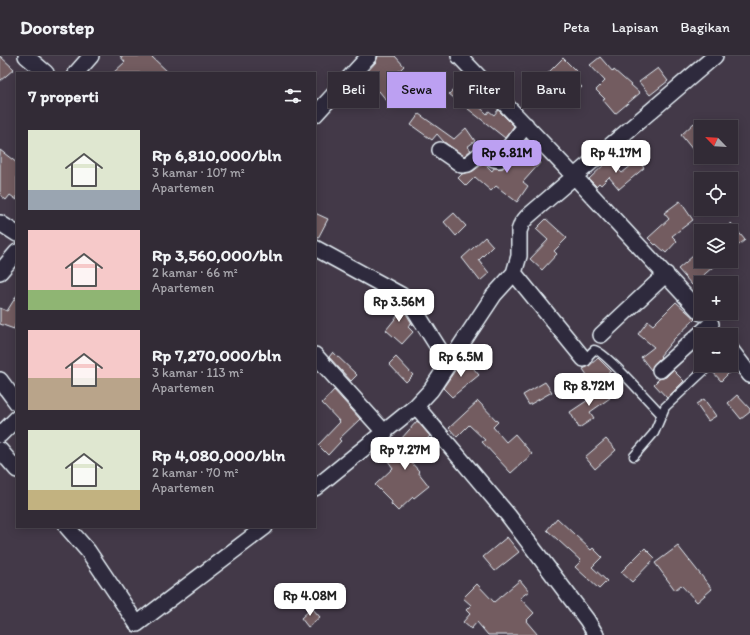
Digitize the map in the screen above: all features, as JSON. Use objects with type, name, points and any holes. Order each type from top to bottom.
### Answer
[{"type":"street","points":[[26,56],[45,72]]},
{"type":"street","points":[[77,72],[91,56]]},
{"type":"street","points":[[316,114],[369,56]]},
{"type":"street","points":[[459,56],[574,176],[708,321],[660,370]]},
{"type":"street","points":[[316,487],[385,433],[416,406],[431,390],[494,295],[514,274],[519,256],[518,239],[522,223],[527,217],[715,56]]},
{"type":"street","points":[[440,150],[462,165],[468,164],[483,152],[494,159],[499,160],[526,125]]},
{"type":"street","points":[[0,223],[16,233]]},
{"type":"street","points":[[316,249],[401,295],[409,301],[448,363]]},
{"type":"street","points":[[0,272],[16,253]]},
{"type":"street","points":[[514,274],[582,361]]},
{"type":"street","points":[[601,335],[666,274]]},
{"type":"street","points":[[316,356],[385,433]]},
{"type":"street","points":[[738,359],[750,375]]},
{"type":"street","points":[[0,380],[16,402]]},
{"type":"street","points":[[416,406],[508,515],[587,620],[596,635]]},
{"type":"street","points":[[0,435],[16,419]]},
{"type":"street","points":[[0,450],[16,469]]},
{"type":"street","points":[[68,528],[88,551],[141,630],[263,528]]},
{"type":"lane","points":[[582,361],[594,350],[599,351],[662,415]]},
{"type":"lane","points":[[634,456],[654,433],[665,407],[702,372]]},
{"type":"building","points":[[0,56],[14,69],[0,81]]},
{"type":"building","points":[[120,56],[151,56],[168,72],[114,72],[125,62]]},
{"type":"building","points":[[378,56],[395,56],[404,66],[398,72],[387,72],[387,101],[379,91],[379,72],[367,72],[376,62]]},
{"type":"building","points":[[600,57],[613,72],[614,70],[640,93],[615,114],[603,100],[605,99],[596,90],[605,81],[590,65]]},
{"type":"building","points":[[563,58],[577,72],[549,72]]},
{"type":"building","points":[[658,68],[668,81],[650,95],[639,82]]},
{"type":"building","points":[[454,89],[454,98],[449,94]]},
{"type":"building","points":[[467,108],[481,108],[487,114],[489,111],[494,115],[498,110],[514,126],[505,138]]},
{"type":"building","points":[[419,114],[454,139],[466,128],[475,141],[467,147],[471,150],[464,156],[444,142],[437,134],[432,140],[411,125]]},
{"type":"building","points":[[694,123],[694,151],[681,135]]},
{"type":"building","points":[[526,139],[531,144],[526,150],[540,163],[523,182],[528,186],[517,202],[496,186],[491,191],[475,177],[466,186],[458,178],[462,174],[473,171],[484,163],[492,171],[494,168],[503,168]]},
{"type":"building","points":[[0,150],[16,162],[16,199],[10,195],[6,200],[0,195]]},
{"type":"building","points":[[609,160],[622,173],[638,160],[644,168],[619,189],[609,177],[601,185],[599,183],[596,186],[589,179]]},
{"type":"building","points":[[680,201],[693,220],[672,236],[677,241],[666,253],[648,238],[669,219],[664,213]]},
{"type":"building","points":[[316,213],[328,219],[316,240]]},
{"type":"building","points":[[454,213],[466,226],[456,236],[444,222]]},
{"type":"building","points":[[546,219],[567,238],[554,251],[557,254],[542,270],[530,259],[548,240],[536,229]]},
{"type":"building","points":[[738,232],[745,240],[738,246]]},
{"type":"building","points":[[485,237],[493,246],[479,260],[489,273],[480,281],[462,258]]},
{"type":"building","points":[[694,255],[694,268],[712,268],[702,276],[694,276],[694,283],[692,285],[678,269]]},
{"type":"building","points":[[16,297],[16,322],[14,329],[0,324],[0,308],[7,311]]},
{"type":"building","points":[[385,297],[402,307],[413,325],[410,323],[408,327],[413,332],[402,344],[386,330],[399,314],[382,299]]},
{"type":"building","points":[[676,302],[694,318],[694,320],[674,339],[651,370],[641,357],[654,347],[638,334],[648,321],[653,325]]},
{"type":"building","points":[[333,352],[357,375],[351,381],[329,357]]},
{"type":"building","points":[[396,357],[413,375],[406,382],[389,364]]},
{"type":"building","points":[[465,358],[479,375],[452,397],[443,388]]},
{"type":"building","points":[[598,358],[611,371],[593,384],[583,369]]},
{"type":"building","points":[[673,370],[684,381],[667,398],[654,384],[659,379],[666,377]]},
{"type":"building","points":[[713,372],[730,372],[721,381]]},
{"type":"building","points":[[545,382],[552,392],[529,405],[523,395]]},
{"type":"building","points":[[603,387],[610,398],[590,412],[594,418],[579,428],[570,412],[588,400],[587,398]]},
{"type":"building","points":[[334,390],[360,419],[339,439],[341,441],[328,455],[318,445],[340,422],[322,403]]},
{"type":"building","points":[[737,395],[750,409],[750,412],[741,419],[728,403]]},
{"type":"building","points":[[704,399],[716,416],[708,421],[696,404]]},
{"type":"building","points":[[478,401],[498,422],[493,427],[506,442],[515,434],[532,454],[511,473],[482,442],[485,440],[469,425],[457,437],[449,428]]},
{"type":"building","points":[[417,421],[430,436],[408,459],[419,471],[418,472],[429,486],[414,498],[413,497],[398,511],[391,504],[392,502],[375,485],[393,468],[388,461],[407,445],[401,439]]},
{"type":"building","points":[[606,439],[616,450],[595,469],[585,457]]},
{"type":"building","points":[[557,518],[591,550],[593,548],[602,557],[592,567],[607,581],[599,589],[575,567],[581,561],[547,530]]},
{"type":"building","points":[[507,537],[519,552],[495,571],[483,557]]},
{"type":"building","points":[[678,546],[712,589],[697,602],[681,585],[675,590],[655,563]]},
{"type":"building","points":[[645,548],[655,558],[632,582],[621,572]]},
{"type":"building","points":[[520,580],[529,591],[520,598],[534,613],[526,621],[538,635],[488,635],[477,622],[471,629],[463,622],[470,614],[466,610],[471,605],[463,598],[477,584],[494,602]]},
{"type":"building","points":[[312,608],[320,617],[308,627],[301,618]]}]
